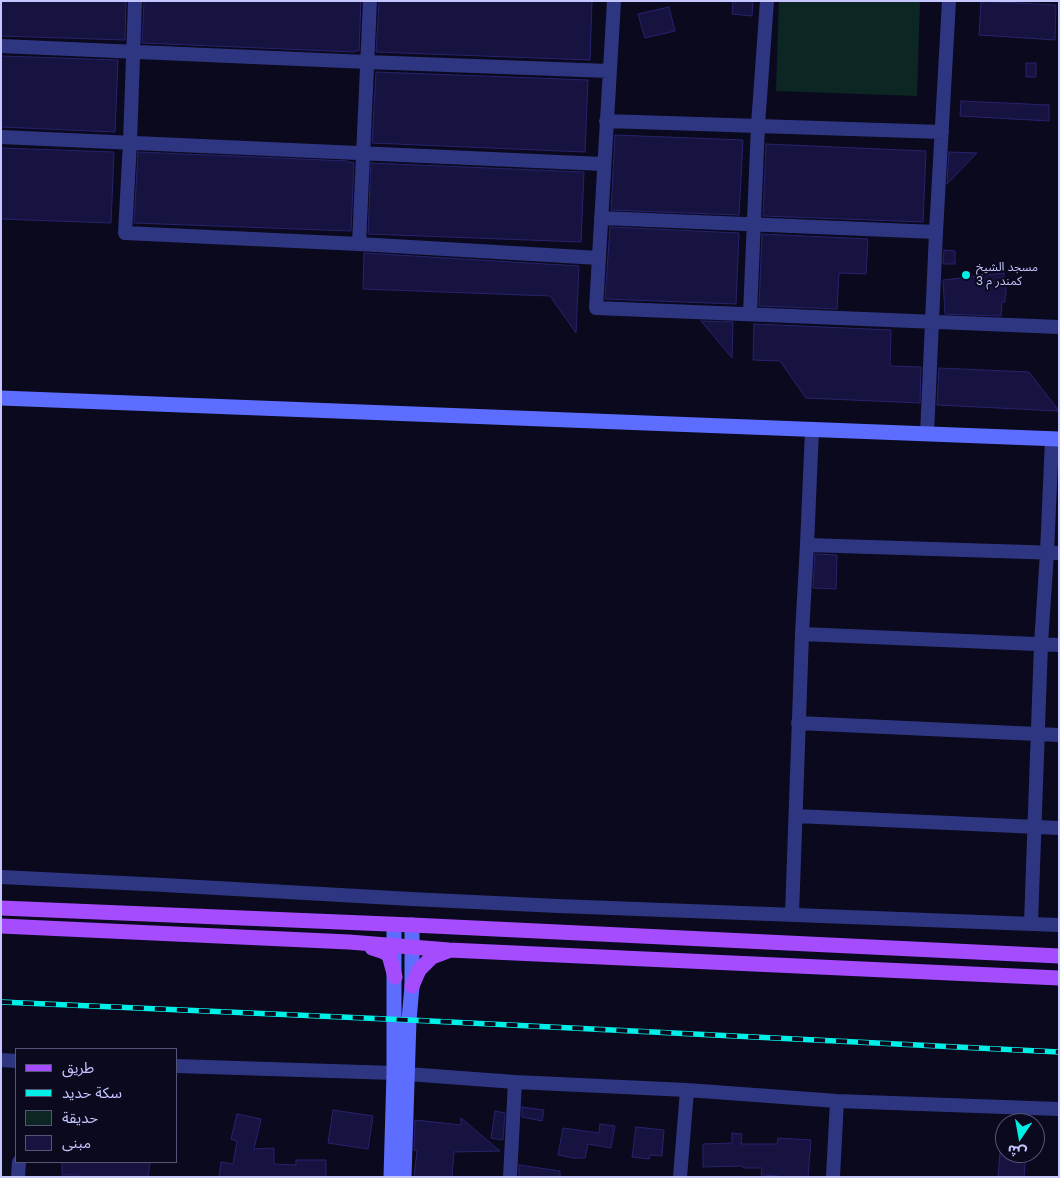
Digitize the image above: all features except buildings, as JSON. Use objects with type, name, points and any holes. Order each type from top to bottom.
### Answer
[{"type":"main road","points":[[1,908],[1059,956]]},
{"type":"main road","points":[[1,926],[349,942],[449,950],[1059,978]]},
{"type":"main road","points":[[349,942],[384,952],[389,956],[395,977]]},
{"type":"main road","points":[[412,986],[419,970],[432,957],[449,950]]},
{"type":"street","points":[[135,1],[125,233],[598,258]]},
{"type":"street","points":[[359,244],[370,1]]},
{"type":"street","points":[[614,1],[596,308],[1059,327]]},
{"type":"street","points":[[750,314],[758,126],[768,1]]},
{"type":"street","points":[[927,434],[949,1]]},
{"type":"street","points":[[1,46],[610,71]]},
{"type":"street","points":[[606,122],[942,132]]},
{"type":"street","points":[[1,137],[604,164]]},
{"type":"street","points":[[601,218],[936,232]]},
{"type":"street","points":[[1,398],[1055,439],[1053,553],[1041,644],[1031,924]]},
{"type":"street","points":[[792,914],[798,723],[812,430]]},
{"type":"street","points":[[807,544],[1053,553]]},
{"type":"street","points":[[802,634],[1059,645]]},
{"type":"street","points":[[798,723],[1059,736]]},
{"type":"street","points":[[796,816],[1059,828]]},
{"type":"street","points":[[1,877],[529,904],[1059,925]]},
{"type":"street","points":[[394,925],[404,1177]]},
{"type":"street","points":[[391,1177],[412,986],[412,926]]},
{"type":"street","points":[[1,1060],[15,1061]]},
{"type":"street","points":[[178,1066],[401,1073],[515,1082],[687,1090],[837,1101],[1059,1109]]},
{"type":"street","points":[[510,1177],[515,1082]]},
{"type":"street","points":[[680,1177],[687,1090]]},
{"type":"street","points":[[833,1177],[837,1101]]},
{"type":"street","points":[[18,1177],[19,1163]]},
{"type":"green space","points":[[779,1],[920,1],[917,96],[776,91]]},
{"type":"railway","points":[[1,1002],[1059,1052]]},
{"type":"place","name":"مسجد الشيخ كمندر م 3","points":[[966,275]]}]
